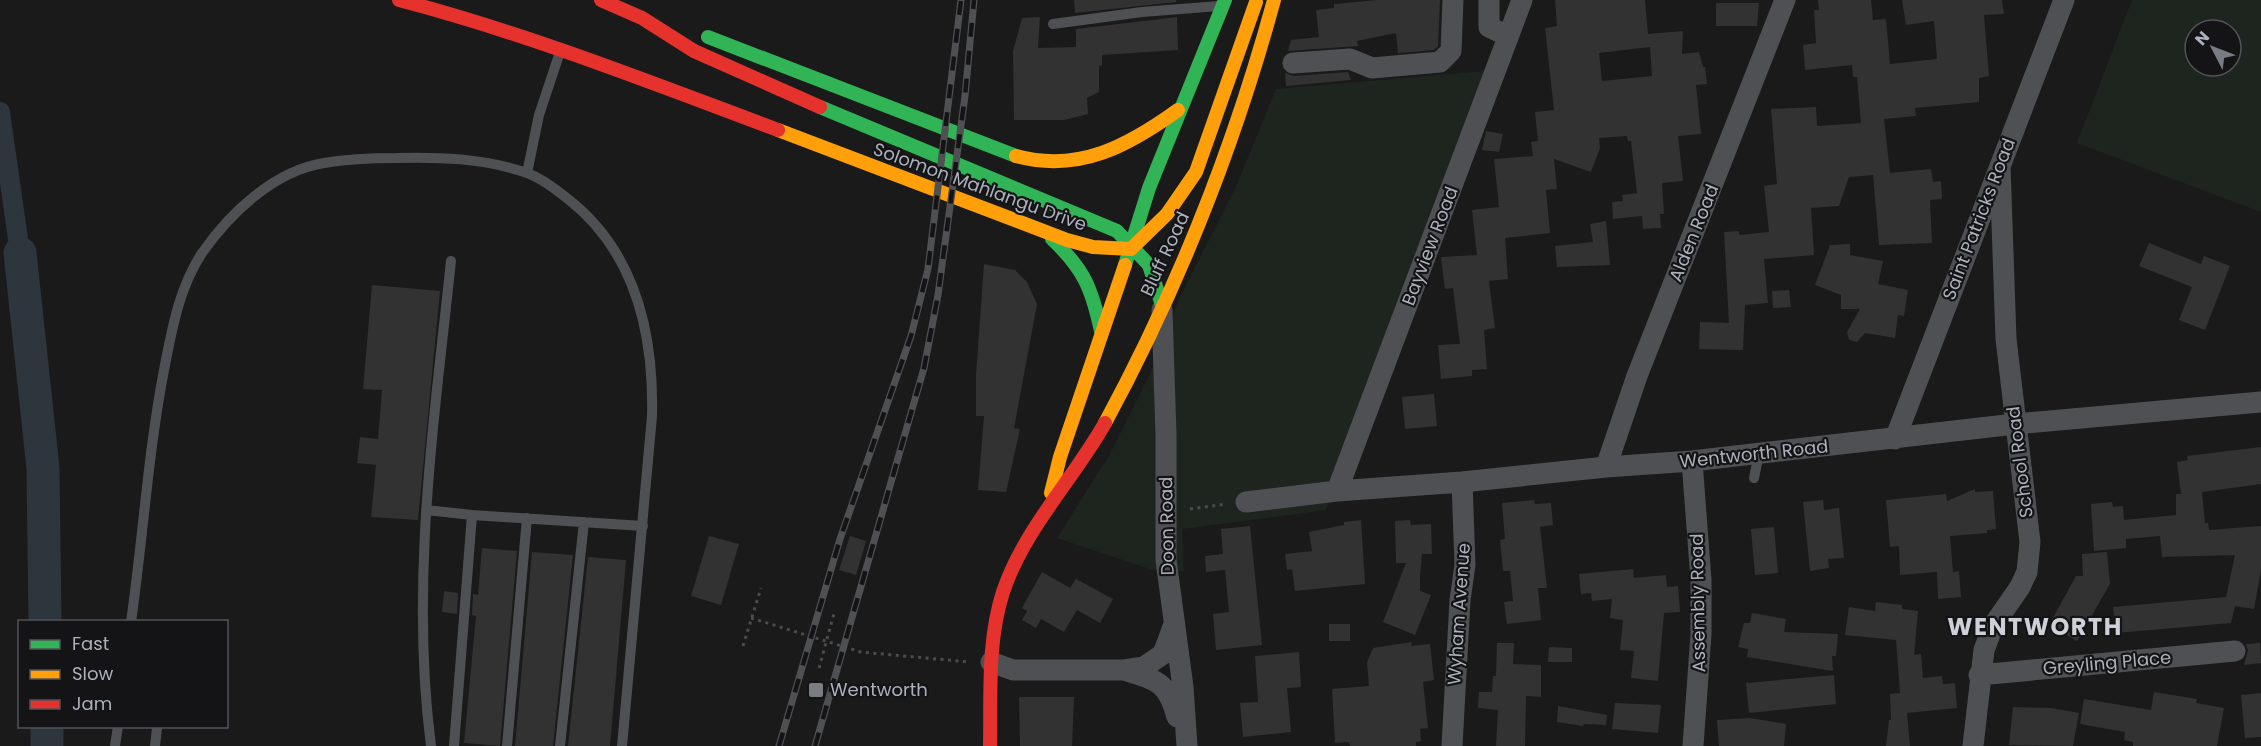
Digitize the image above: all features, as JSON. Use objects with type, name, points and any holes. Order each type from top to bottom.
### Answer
[{"type":"main road","name":"Solomon Mahlangu Drive","points":[[399,0],[468,18],[561,48],[1043,231],[1093,248],[1131,249]]},
{"type":"main road","name":"Solomon Mahlangu Drive","points":[[601,0],[642,18],[694,51],[1117,231],[1131,249]]},
{"type":"main road","points":[[1162,305],[1149,266],[1131,249],[1170,214],[1196,172],[1257,0]]},
{"type":"main road","name":"Bluff Road","points":[[990,746],[991,662],[994,630],[1007,583],[1049,504],[1102,429],[1162,305],[1212,195],[1240,118],[1274,0]]},
{"type":"main road","name":"Bluff Road","points":[[1049,504],[1060,457],[1101,331],[1131,249],[1149,188],[1178,110],[1223,3]]},
{"type":"main road","points":[[642,18],[693,32],[1032,162],[1073,161],[1109,153],[1142,137],[1178,110]]},
{"type":"main road","points":[[1043,231],[1082,268],[1095,302],[1101,331]]},
{"type":"street","points":[[1293,63],[1350,59],[1372,68],[1440,62],[1451,51],[1453,0]]},
{"type":"street","points":[[1488,0],[1489,27],[1508,36]]},
{"type":"street","name":"Bayview Road","points":[[1337,491],[1522,0]]},
{"type":"street","name":"Alden Road","points":[[1606,467],[1637,376],[1785,0]]},
{"type":"street","name":"Saint Patricks Road","points":[[1895,439],[2064,0]]},
{"type":"street","name":"School Road","points":[[1973,746],[1979,675],[1984,650],[1993,626],[2027,572],[2030,542],[2006,339],[2000,166]]},
{"type":"street","name":"Doon Road","points":[[1162,305],[1166,435],[1166,560],[1183,687],[1187,746]]},
{"type":"street","name":"Wentworth Road","points":[[1246,502],[1337,491],[1692,461],[2015,424],[2261,402]]},
{"type":"street","name":"Assembly Road","points":[[1692,461],[1701,602],[1693,746]]},
{"type":"street","name":"Wyham Avenue","points":[[1452,746],[1460,600],[1465,565],[1462,482]]},
{"type":"street","points":[[991,662],[1012,670],[1124,670],[1144,667],[1163,654],[1174,626]]},
{"type":"street","name":"Greyling Place","points":[[1979,675],[2235,651]]},
{"type":"street","points":[[1124,670],[1161,683],[1169,692],[1187,746]]},
{"type":"lane","points":[[1053,24],[1223,3]]},
{"type":"lane","points":[[527,173],[539,116],[561,48]]},
{"type":"lane","points":[[131,620],[158,403],[174,320],[184,289],[200,256],[216,234],[239,210],[264,190],[293,173],[323,163],[372,159],[453,158],[484,162],[527,173],[549,185],[595,222],[617,253],[632,280],[646,326],[653,379],[643,526],[622,746]]},
{"type":"lane","points":[[431,746],[422,619],[426,510],[451,261]]},
{"type":"lane","points":[[1754,478],[1759,453]]},
{"type":"lane","points":[[426,510],[643,526]]},
{"type":"lane","points":[[454,746],[472,515]]},
{"type":"lane","points":[[507,746],[527,518]]},
{"type":"lane","points":[[560,746],[584,522]]},
{"type":"lane","points":[[115,746],[118,728]]},
{"type":"lane","points":[[155,746],[157,728]]},
{"type":"path","points":[[1190,509],[1246,502]]},
{"type":"path","points":[[743,646],[761,588]]},
{"type":"path","points":[[819,668],[835,610]]},
{"type":"path","points":[[751,618],[861,652],[969,662]]},
{"type":"shaded area","points":[[2132,0],[2261,0],[2261,212],[2077,143]]},
{"type":"shaded area","points":[[1485,71],[1326,510],[1182,529],[1184,571],[1153,570],[1057,538],[1110,454],[1151,372],[1179,299],[1235,189],[1276,89]]},
{"type":"building","points":[[1074,0],[1176,0],[1176,2],[1075,13]]},
{"type":"building","points":[[1378,0],[1440,0],[1438,46],[1434,50],[1398,53],[1396,33],[1357,41],[1358,46],[1288,51],[1291,40],[1319,37],[1316,10],[1334,8],[1334,4]]},
{"type":"building","points":[[1555,0],[1645,0],[1648,34],[1683,31],[1682,54],[1699,52],[1703,67],[1705,67],[1707,84],[1696,85],[1701,134],[1678,136],[1683,181],[1662,183],[1664,214],[1660,214],[1661,228],[1643,229],[1642,216],[1613,219],[1612,202],[1623,201],[1622,195],[1637,193],[1631,141],[1628,141],[1627,136],[1599,138],[1600,148],[1591,172],[1554,159],[1557,189],[1546,190],[1550,233],[1505,238],[1508,279],[1489,281],[1495,328],[1484,330],[1487,369],[1472,370],[1472,376],[1441,379],[1438,345],[1460,344],[1453,288],[1445,289],[1441,257],[1477,255],[1472,210],[1499,207],[1494,159],[1533,156],[1531,142],[1538,141],[1535,112],[1554,110],[1545,28],[1557,26]],"holes":[[[1650,47],[1652,76],[1602,81],[1599,53]]]},
{"type":"building","points":[[1818,0],[1871,0],[1873,20],[1886,19],[1890,64],[1937,59],[1934,21],[1906,25],[1902,0],[2002,0],[2004,14],[1984,15],[1989,76],[1979,78],[1979,102],[1915,108],[1916,116],[1884,119],[1890,173],[1931,169],[1933,182],[1941,181],[1942,199],[1930,200],[1932,243],[1879,245],[1873,175],[1849,177],[1839,206],[1811,208],[1814,255],[1764,259],[1768,303],[1745,305],[1743,350],[1699,349],[1700,322],[1729,323],[1724,232],[1739,231],[1739,235],[1769,232],[1764,186],[1777,184],[1771,109],[1816,107],[1817,126],[1861,123],[1857,77],[1853,77],[1852,65],[1805,70],[1803,45],[1816,43],[1814,10],[1819,10]]},
{"type":"building","points":[[1716,3],[1759,3],[1757,26],[1716,26]]},
{"type":"building","points":[[1040,17],[1038,48],[1076,47],[1076,29],[1177,17],[1178,50],[1102,55],[1102,65],[1099,66],[1099,92],[1087,98],[1088,114],[1064,120],[1014,120],[1013,51],[1022,18]]},
{"type":"building","points":[[1348,72],[1351,80],[1286,86],[1285,73],[1294,76]]},
{"type":"building","points":[[1486,131],[1503,134],[1499,152],[1482,150]]},
{"type":"building","points":[[1606,221],[1610,265],[1557,267],[1555,246],[1593,242],[1590,224]]},
{"type":"building","points":[[2149,243],[2201,264],[2204,256],[2230,266],[2205,330],[2179,320],[2192,287],[2139,266]]},
{"type":"building","points":[[1850,244],[1850,255],[1883,261],[1878,284],[1908,290],[1904,316],[1898,315],[1895,338],[1865,333],[1857,342],[1849,340],[1847,332],[1860,309],[1841,309],[1841,295],[1815,285],[1830,245]]},
{"type":"building","points":[[984,264],[1015,270],[1027,282],[1037,304],[1014,428],[1020,429],[1006,492],[978,490],[984,416],[976,416],[976,375]]},
{"type":"building","points":[[372,285],[440,291],[418,520],[371,517],[376,465],[357,463],[360,437],[378,439],[382,390],[363,389]]},
{"type":"building","points":[[1789,290],[1791,307],[1773,308],[1772,291]]},
{"type":"building","points":[[1434,394],[1437,426],[1405,429],[1402,397]]},
{"type":"building","points":[[2261,447],[2261,484],[2202,492],[2205,523],[2208,523],[2209,530],[2261,526],[2261,570],[2254,609],[2235,606],[2231,623],[2116,633],[2113,607],[2226,597],[2235,555],[2162,557],[2160,536],[2126,539],[2126,548],[2094,551],[2091,504],[2112,502],[2113,507],[2123,506],[2124,520],[2176,515],[2176,494],[2181,494],[2177,462],[2188,460],[2187,456]]},
{"type":"building","points":[[1975,489],[1975,492],[1993,491],[1996,529],[1987,530],[1987,533],[1950,536],[1953,572],[1959,571],[1961,597],[1938,599],[1937,572],[1900,575],[1899,546],[1890,547],[1886,500],[1946,494],[1947,501]]},
{"type":"building","points":[[1534,500],[1535,504],[1551,503],[1553,525],[1540,527],[1547,588],[1538,588],[1541,620],[1507,624],[1504,602],[1513,601],[1510,571],[1503,571],[1500,540],[1505,539],[1502,503]]},
{"type":"building","points":[[1823,500],[1824,510],[1839,508],[1844,558],[1828,559],[1829,568],[1810,571],[1803,502]]},
{"type":"building","points":[[1361,520],[1365,584],[1295,591],[1292,569],[1287,570],[1285,554],[1312,551],[1309,532],[1344,525],[1344,522]]},
{"type":"building","points":[[1410,520],[1411,525],[1431,524],[1432,554],[1422,554],[1420,591],[1431,595],[1415,635],[1383,622],[1406,563],[1396,563],[1395,521]]},
{"type":"building","points":[[1250,526],[1262,645],[1216,650],[1213,614],[1229,612],[1225,570],[1206,572],[1205,556],[1223,554],[1221,529]]},
{"type":"building","points":[[1774,527],[1778,573],[1755,575],[1751,529]]},
{"type":"building","points":[[709,536],[739,544],[721,605],[691,596]]},
{"type":"building","points":[[850,536],[866,541],[856,575],[839,570]]},
{"type":"building","points":[[482,548],[517,551],[500,746],[464,743],[476,616],[472,615],[473,594],[478,595]]},
{"type":"building","points":[[532,552],[573,555],[553,746],[515,746]]},
{"type":"building","points":[[2107,552],[2110,584],[2077,641],[2049,625],[2076,576],[2083,576],[2082,554]]},
{"type":"building","points":[[588,557],[626,560],[610,746],[568,746]]},
{"type":"building","points":[[1633,569],[1634,578],[1666,575],[1667,587],[1678,586],[1680,612],[1664,613],[1658,681],[1631,678],[1634,651],[1620,650],[1623,620],[1610,618],[1612,599],[1592,601],[1591,593],[1581,594],[1579,574]]},
{"type":"building","points":[[1042,572],[1070,588],[1076,579],[1113,599],[1100,623],[1077,610],[1064,632],[1041,619],[1036,628],[1022,620],[1027,611],[1022,608]]},
{"type":"building","points":[[444,591],[458,593],[457,614],[442,612]]},
{"type":"building","points":[[1876,602],[1902,605],[1902,609],[1918,611],[1914,655],[1921,654],[1923,678],[1942,676],[1943,684],[1955,683],[1957,708],[1907,713],[1910,746],[1886,746],[1889,720],[1891,720],[1890,694],[1900,693],[1896,640],[1845,635],[1849,607],[1875,611]]},
{"type":"building","points":[[1752,613],[1786,619],[1784,632],[1838,634],[1836,656],[1832,656],[1833,671],[1747,657],[1748,649],[1738,647],[1744,623],[1750,623]]},
{"type":"building","points":[[1329,624],[1350,624],[1350,641],[1329,641]]},
{"type":"building","points":[[1412,642],[1411,646],[1430,644],[1434,680],[1423,682],[1428,728],[1420,729],[1421,741],[1416,742],[1416,746],[1350,746],[1349,742],[1335,743],[1332,689],[1369,686],[1367,662],[1373,648]]},
{"type":"building","points":[[1497,643],[1514,643],[1513,664],[1541,665],[1541,697],[1526,696],[1525,746],[1496,746],[1498,710],[1478,708],[1479,692],[1492,692],[1493,676],[1496,676]]},
{"type":"building","points":[[2260,643],[2261,663],[2244,665],[2248,650],[2246,644]]},
{"type":"building","points":[[1549,647],[1572,648],[1572,662],[1548,662]]},
{"type":"building","points":[[1299,652],[1301,687],[1287,688],[1291,732],[1243,737],[1240,703],[1258,702],[1255,656]]},
{"type":"building","points":[[1834,675],[1836,704],[1749,713],[1746,683]]},
{"type":"building","points":[[2154,692],[2197,699],[2196,703],[2224,708],[2217,746],[2133,746],[2133,742],[2124,740],[2125,732],[2080,724],[2084,699],[2151,710]]},
{"type":"building","points":[[2261,693],[2261,737],[2245,738],[2241,695]]},
{"type":"building","points":[[1019,697],[1074,697],[1072,746],[1020,746]]},
{"type":"building","points":[[1615,703],[1661,705],[1658,733],[1612,729]]},
{"type":"building","points":[[1558,706],[1607,715],[1606,725],[1584,724],[1583,726],[1557,722]]},
{"type":"building","points":[[2013,707],[2051,708],[2079,713],[2073,746],[2009,745]]},
{"type":"building","points":[[1750,718],[1786,724],[1784,746],[1719,746],[1717,720]]},
{"type":"waterway","points":[[0,112],[20,253]]},
{"type":"waterway","points":[[20,253],[43,468],[45,620]]},
{"type":"waterway","points":[[47,728],[47,746]]},
{"type":"railway","points":[[779,746],[840,539],[911,336],[928,269],[961,0]]},
{"type":"railway","points":[[815,746],[924,368],[938,295],[965,96],[974,0]]},
{"type":"traffic: fast","points":[[1125,265],[1149,188],[1225,0]]},
{"type":"traffic: fast","points":[[708,37],[1016,156]]},
{"type":"traffic: fast","points":[[820,107],[1117,231],[1149,265],[1162,305]]},
{"type":"traffic: fast","points":[[1052,239],[1072,260],[1085,281],[1094,303],[1101,331]]},
{"type":"traffic: slow","points":[[1105,423],[1156,321],[1201,217],[1241,109],[1274,0]]},
{"type":"traffic: slow","points":[[1131,249],[1167,214],[1196,172],[1256,2]]},
{"type":"traffic: slow","points":[[1016,156],[1061,161],[1102,153],[1140,135],[1178,110]]},
{"type":"traffic: slow","points":[[778,130],[1067,240],[1093,247],[1131,249]]},
{"type":"traffic: slow","points":[[1051,493],[1060,457],[1125,265]]},
{"type":"traffic: jam","points":[[399,0],[543,44],[778,130]]},
{"type":"traffic: jam","points":[[601,0],[642,18],[694,51],[820,107]]},
{"type":"traffic: jam","points":[[990,746],[992,649],[1003,592],[1023,547],[1105,423]]},
{"type":"place","name":"Wentworth","points":[[816,690]]},
{"type":"district","name":"WENTWORTH","points":[[2035,627]]}]
